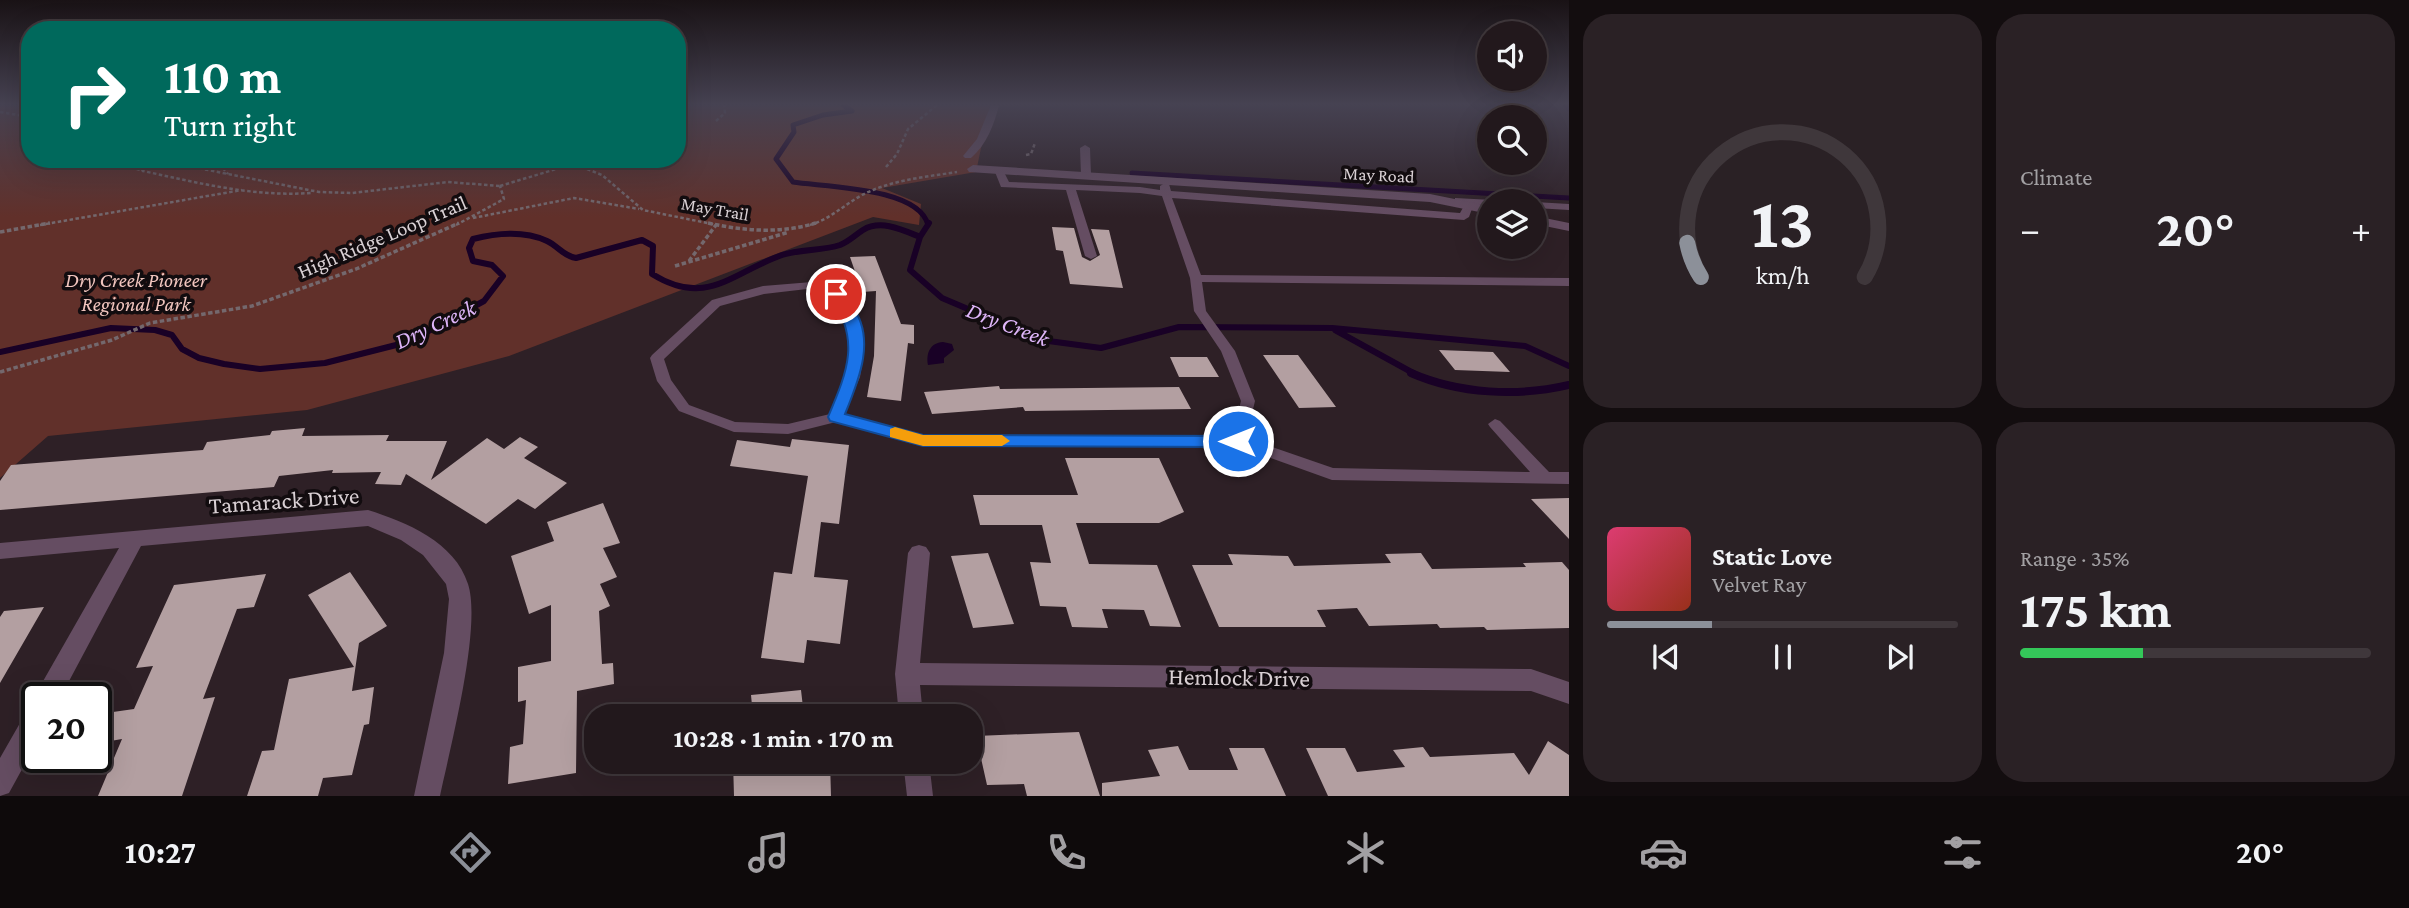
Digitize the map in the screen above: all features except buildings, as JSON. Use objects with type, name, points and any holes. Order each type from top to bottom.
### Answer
[{"type":"street","name":"May Road","points":[[970,162],[1000,172],[1086,175],[1164,188],[1430,198],[1477,208]]},
{"type":"street","points":[[1547,222],[1569,227]]},
{"type":"street","name":"Tamarack Drive","points":[[0,551],[368,518],[404,529],[432,549],[458,585],[460,621],[427,796]]},
{"type":"street","points":[[56,682],[135,538]]},
{"type":"street","points":[[910,704],[906,674],[919,553]]},
{"type":"street","name":"Hemlock Drive","points":[[906,674],[1531,680],[1569,693]]},
{"type":"street","points":[[0,785],[21,747]]},
{"type":"street","points":[[917,774],[920,796]]},
{"type":"lane","points":[[970,162],[979,142]]},
{"type":"lane","points":[[1085,148],[1086,175]]},
{"type":"lane","points":[[1000,172],[1005,185],[1140,190],[1164,188],[1464,217],[1468,206]]},
{"type":"lane","points":[[1070,187],[1091,256]]},
{"type":"lane","points":[[1164,188],[1196,278],[1200,311],[1228,351],[1248,401],[1238,441]]},
{"type":"lane","points":[[1430,198],[1477,201]]},
{"type":"lane","points":[[1547,206],[1569,207]]},
{"type":"lane","points":[[1196,278],[1569,282]]},
{"type":"lane","points":[[836,417],[853,377],[858,345],[850,313],[836,294],[807,285],[763,290],[716,303],[657,358],[664,381],[684,408],[734,427],[788,429],[836,417],[923,440],[1238,441],[1332,474],[1569,478]]},
{"type":"lane","points":[[1495,424],[1544,477]]},
{"type":"path","points":[[886,167],[897,154],[902,142]]},
{"type":"path","name":"May Trail","points":[[500,186],[537,173],[575,168],[602,175],[643,210],[746,231],[796,229],[836,215],[862,195],[882,187],[970,162]]},
{"type":"path","points":[[134,168],[286,196],[319,192]]},
{"type":"path","name":"High Ridge Loop Trail","points":[[0,372],[123,336],[150,323],[252,306],[356,269],[466,220],[504,199],[500,186],[448,181],[352,193],[319,192],[195,168]]},
{"type":"path","points":[[223,168],[229,175]]},
{"type":"path","points":[[0,232],[242,190]]},
{"type":"path","points":[[466,220],[574,198],[643,210]]},
{"type":"path","points":[[689,261],[716,225]]},
{"type":"path","points":[[675,266],[796,229]]},
{"type":"green space","name":"Dry Creek Pioneer Regional Park","points":[[0,142],[21,142],[21,168],[686,168],[686,142],[982,142],[976,172],[882,188],[921,204],[919,225],[873,217],[509,356],[307,410],[48,436],[0,478]]},
{"type":"shaded area","points":[[943,342],[952,344],[954,350],[944,358],[944,363],[928,365],[930,349]]},
{"type":"waterway","points":[[787,142],[776,159],[793,182],[890,196],[921,212],[928,225]]},
{"type":"waterway","points":[[1132,173],[1569,198]]},
{"type":"waterway","name":"Dry Creek","points":[[0,352],[111,328],[155,330],[172,335],[182,349],[199,358],[224,364],[260,369],[325,363],[408,342],[484,301],[503,276],[492,265],[473,261],[469,248],[473,239],[491,235],[529,235],[551,243],[576,258],[642,240],[653,246],[652,274],[671,284],[688,288],[704,288],[718,284],[782,255],[840,245],[863,230],[877,225],[892,227],[920,237]]},
{"type":"waterway","points":[[920,237],[928,225]]},
{"type":"waterway","name":"Dry Creek","points":[[920,237],[910,270],[942,298],[1041,340],[1101,348],[1179,327],[1332,328],[1525,346],[1569,366]]},
{"type":"waterway","name":"Dry Creek","points":[[1335,330],[1415,374]]},
{"type":"waterway","name":"Dry Creek","points":[[1411,373],[1449,385],[1489,391],[1530,391],[1569,385]]},
{"type":"slow traffic","points":[[895,433],[923,440],[1002,441]]},
{"type":"route","points":[[836,294],[850,313],[858,345],[853,377],[836,417],[923,440],[1238,441]]}]
